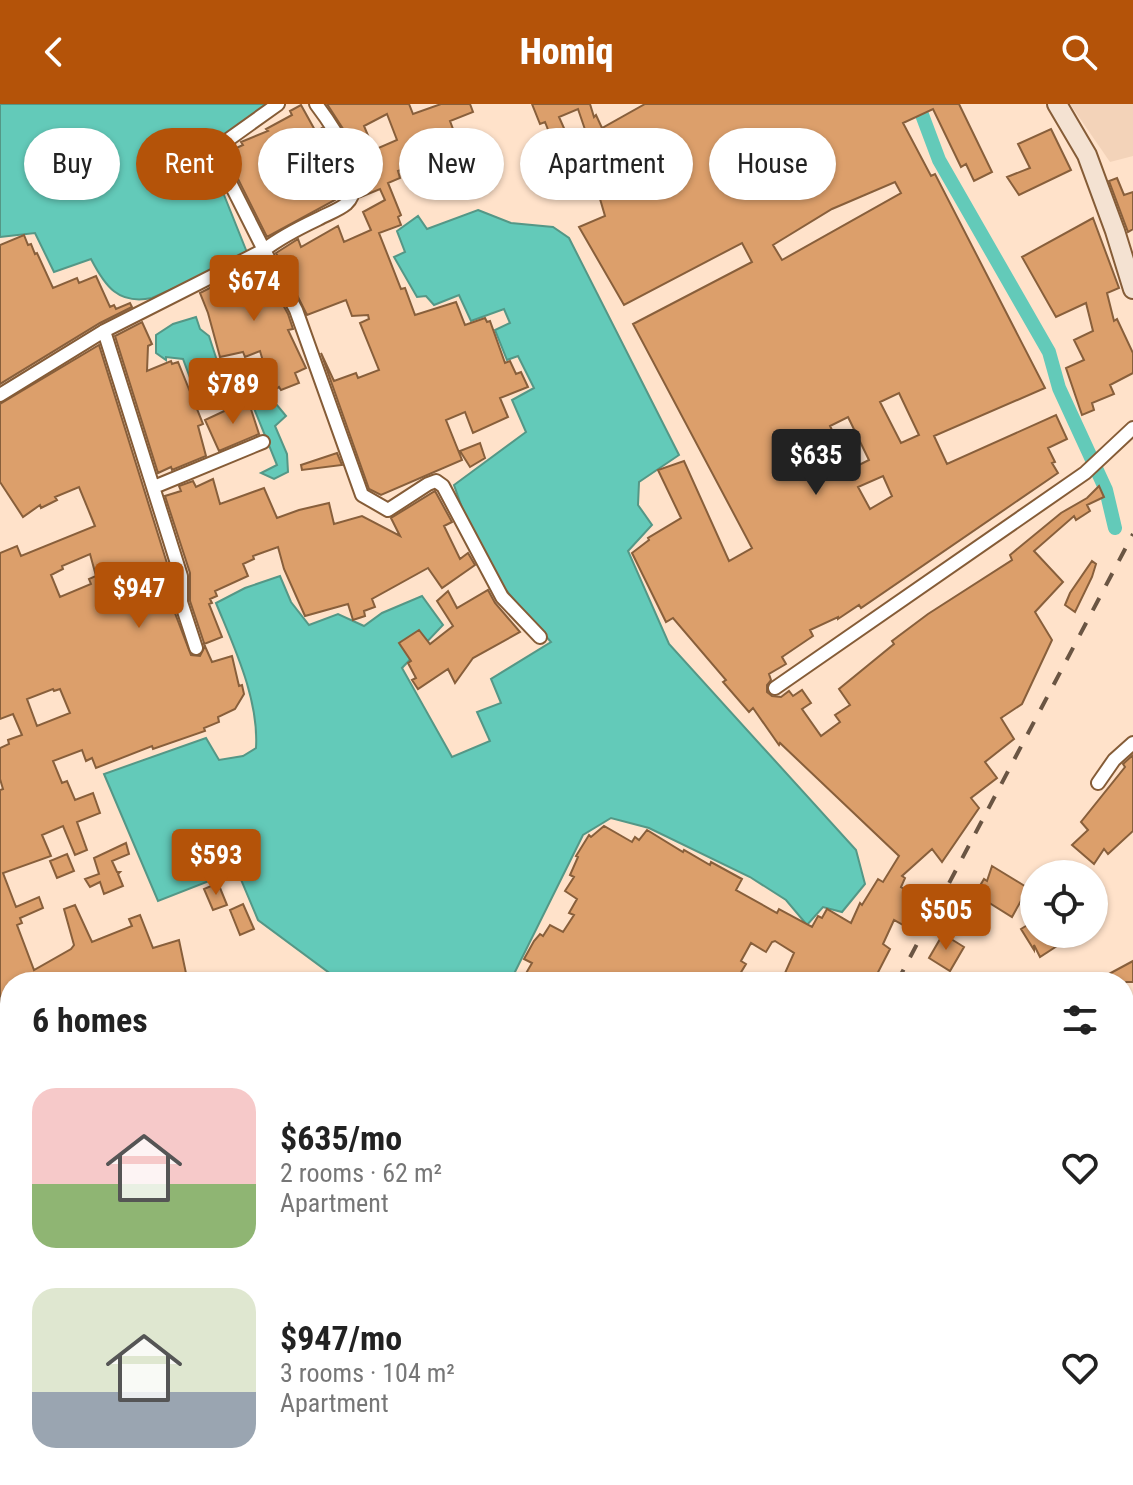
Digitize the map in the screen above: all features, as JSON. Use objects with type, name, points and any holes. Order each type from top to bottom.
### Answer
[{"type":"street","points":[[278,104],[218,147],[215,153],[296,310],[362,495],[388,510],[428,484],[436,481],[443,486],[502,597],[540,637]]},
{"type":"street","points":[[0,395],[104,331],[345,205],[354,193],[355,180],[338,133],[316,104]]},
{"type":"street","points":[[1057,104],[1087,155],[1133,289]]},
{"type":"street","points":[[104,331],[181,576],[181,602],[196,648]]},
{"type":"street","points":[[775,688],[1085,473],[1133,428]]},
{"type":"street","points":[[154,487],[263,442]]},
{"type":"street","points":[[1098,783],[1114,760],[1133,743]]},
{"type":"shaded area","points":[[1070,104],[1133,104],[1133,156],[1110,162]]},
{"type":"water","points":[[0,104],[266,104],[241,128],[136,128],[136,200],[226,200],[248,255],[152,298],[130,299],[107,285],[91,259],[54,272],[35,233],[0,237]]},
{"type":"water","points":[[478,210],[511,223],[553,227],[569,238],[679,455],[639,482],[638,505],[652,525],[628,551],[669,644],[856,850],[865,884],[842,912],[823,907],[807,925],[786,900],[750,877],[649,828],[611,818],[583,835],[515,972],[328,972],[258,920],[237,870],[158,901],[104,774],[206,738],[219,760],[243,756],[256,748],[254,711],[249,692],[216,603],[245,588],[280,576],[291,602],[309,625],[338,614],[364,626],[382,613],[422,596],[443,625],[402,668],[452,757],[490,741],[477,712],[501,703],[491,679],[551,642],[498,581],[467,522],[454,485],[526,432],[512,400],[534,388],[518,356],[507,360],[495,330],[510,323],[504,309],[471,321],[459,295],[434,305],[426,296],[417,297],[394,257],[405,252],[397,231],[418,216],[427,229]]},
{"type":"water","points":[[196,317],[200,329],[209,336],[222,376],[252,375],[269,406],[277,405],[286,416],[275,426],[287,454],[288,472],[274,479],[261,473],[277,465],[249,396],[214,382],[196,394],[183,359],[166,357],[166,360],[156,353],[156,335],[173,324]]},
{"type":"building","points":[[327,104],[409,104],[413,114],[441,104],[470,104],[473,112],[450,121],[453,128],[399,128],[399,178],[388,183],[401,215],[398,217],[401,225],[379,233],[415,315],[456,302],[465,325],[485,318],[487,322],[490,321],[505,363],[510,361],[516,374],[521,372],[528,387],[500,398],[508,417],[473,433],[465,412],[446,420],[462,460],[381,495],[369,489],[321,353],[334,381],[356,373],[358,378],[379,370],[360,323],[369,319],[368,315],[352,316],[346,300],[307,315],[276,253],[298,239],[301,247],[338,226],[344,242],[371,230],[363,212],[385,200],[383,146],[397,140],[387,114],[365,128],[342,128]]},
{"type":"building","points":[[532,104],[590,104],[602,128],[584,128],[578,109],[559,117],[564,128],[547,128],[545,122],[540,124]]},
{"type":"building","points":[[645,104],[959,104],[992,172],[974,181],[966,164],[961,167],[933,109],[903,123],[931,176],[935,174],[1045,388],[934,436],[947,464],[1056,415],[1067,439],[1048,448],[1058,473],[861,608],[859,605],[838,619],[810,630],[813,636],[782,657],[786,664],[769,674],[771,680],[767,692],[781,697],[789,691],[793,696],[802,690],[811,703],[802,709],[821,736],[840,722],[835,715],[850,705],[839,689],[894,644],[892,641],[1012,560],[1010,555],[1099,486],[1104,497],[1087,505],[1090,511],[1076,520],[1074,516],[1034,551],[1063,582],[1035,612],[1052,640],[1022,704],[1001,718],[1014,739],[985,762],[997,778],[971,798],[979,808],[942,862],[932,849],[902,876],[905,878],[901,887],[926,902],[910,929],[894,920],[883,944],[890,949],[878,972],[785,972],[794,953],[775,941],[766,952],[751,943],[741,961],[746,964],[741,972],[527,972],[532,963],[524,959],[534,941],[540,934],[543,936],[550,925],[563,932],[574,915],[569,913],[577,899],[565,891],[574,877],[570,875],[576,856],[589,835],[591,837],[604,826],[632,842],[635,837],[639,840],[647,830],[683,852],[710,865],[711,862],[742,879],[736,890],[777,913],[779,909],[812,927],[818,916],[822,918],[827,909],[851,923],[860,903],[862,905],[878,879],[883,882],[899,856],[779,745],[753,708],[749,712],[673,618],[666,622],[632,553],[648,538],[681,518],[658,470],[684,461],[729,561],[752,548],[633,324],[752,262],[742,243],[624,305],[579,227],[605,216],[600,200],[693,200],[693,128],[602,128]],"holes":[[[895,182],[901,193],[782,260],[773,245],[832,209]],[[899,393],[919,435],[901,443],[880,402]],[[848,417],[869,460],[851,469],[830,426]],[[883,476],[892,496],[870,509],[858,487]]]},
{"type":"building","points":[[301,105],[314,128],[268,128],[292,115],[290,111]]},
{"type":"building","points":[[1051,129],[1071,170],[1019,195],[1007,177],[1030,168],[1018,144]]},
{"type":"building","points":[[258,135],[258,200],[335,200],[267,237],[242,187],[242,142]]},
{"type":"building","points":[[1117,178],[1124,195],[1133,192],[1133,229],[1128,232],[1109,181]]},
{"type":"building","points":[[1093,218],[1119,288],[1107,293],[1114,321],[1117,319],[1133,353],[1133,373],[1110,385],[1114,394],[1092,403],[1094,410],[1082,415],[1066,368],[1084,360],[1074,340],[1093,331],[1086,303],[1056,317],[1022,257]]},
{"type":"building","points":[[24,235],[28,245],[31,244],[37,253],[53,288],[77,278],[79,283],[96,276],[110,307],[114,305],[116,309],[130,303],[132,307],[0,384],[0,245]]},
{"type":"building","points":[[260,262],[288,314],[293,329],[288,330],[306,368],[295,373],[299,383],[281,390],[279,387],[276,389],[260,351],[245,357],[243,352],[220,357],[200,293]]},
{"type":"building","points":[[142,322],[152,344],[148,346],[147,371],[171,361],[172,364],[178,362],[203,424],[198,426],[206,456],[158,473],[115,336]]},
{"type":"building","points":[[99,345],[171,576],[162,579],[191,655],[200,656],[205,646],[212,662],[232,656],[244,694],[235,709],[218,717],[219,722],[204,728],[205,731],[153,749],[152,746],[96,768],[92,758],[86,761],[82,750],[53,761],[62,783],[67,781],[75,800],[93,793],[100,813],[77,822],[87,850],[75,855],[63,826],[42,835],[51,856],[3,873],[16,907],[39,897],[43,908],[20,918],[22,923],[17,925],[34,970],[74,945],[64,909],[75,905],[92,942],[132,926],[129,919],[140,915],[153,948],[179,940],[186,972],[0,972],[0,790],[3,789],[0,748],[9,744],[8,740],[22,735],[13,714],[0,719],[0,553],[17,546],[21,556],[95,526],[79,487],[55,497],[57,500],[41,508],[40,505],[23,517],[0,482],[0,404]],"holes":[[[90,554],[96,576],[89,579],[91,584],[60,597],[51,575],[63,569],[62,566]],[[60,689],[70,713],[37,726],[27,699]]]},
{"type":"building","points":[[248,400],[259,434],[219,451],[205,420]]},
{"type":"building","points":[[480,443],[485,458],[470,467],[460,451]]},
{"type":"building","points":[[337,453],[342,465],[302,470],[301,465]]},
{"type":"building","points":[[213,479],[220,504],[264,488],[277,518],[329,503],[334,524],[362,516],[400,536],[391,518],[435,491],[452,522],[444,526],[460,559],[468,553],[475,565],[442,588],[428,568],[372,599],[375,607],[364,611],[365,616],[353,620],[348,604],[305,616],[284,569],[278,547],[253,556],[254,559],[243,564],[248,576],[215,591],[217,596],[210,599],[212,603],[209,604],[222,637],[204,644],[190,601],[190,573],[165,496],[181,491],[179,486],[193,481],[196,487]]},
{"type":"building","points":[[1092,561],[1096,564],[1092,577],[1075,612],[1065,605]]},
{"type":"building","points":[[488,590],[520,632],[473,658],[455,683],[448,669],[418,689],[412,680],[416,678],[408,663],[411,661],[399,643],[419,630],[430,644],[453,626],[437,601],[448,591],[457,608]]},
{"type":"building","points":[[1133,755],[1133,831],[1108,854],[1104,849],[1097,860],[1089,860],[1072,845],[1088,830],[1081,822],[1125,767],[1123,764]]},
{"type":"building","points":[[126,843],[129,854],[112,861],[117,872],[120,872],[123,886],[104,894],[100,882],[90,887],[85,879],[99,874],[94,858]]},
{"type":"building","points":[[67,854],[74,871],[57,878],[50,861]]},
{"type":"building","points":[[992,866],[1020,883],[1020,902],[1012,917],[975,894],[984,879],[987,881]]},
{"type":"building","points":[[218,883],[227,905],[213,910],[204,889]]},
{"type":"building","points":[[243,904],[254,929],[240,935],[230,910]]},
{"type":"building","points":[[943,934],[964,947],[950,971],[929,958]]},
{"type":"building","points":[[1036,948],[1054,948],[1040,957]]},
{"type":"building","points":[[1133,961],[1133,972],[1113,972]]},
{"type":"waterway","points":[[918,104],[939,160],[1049,352],[1059,388],[1106,490],[1115,528]]},
{"type":"railway","points":[[902,972],[1133,534]]}]
